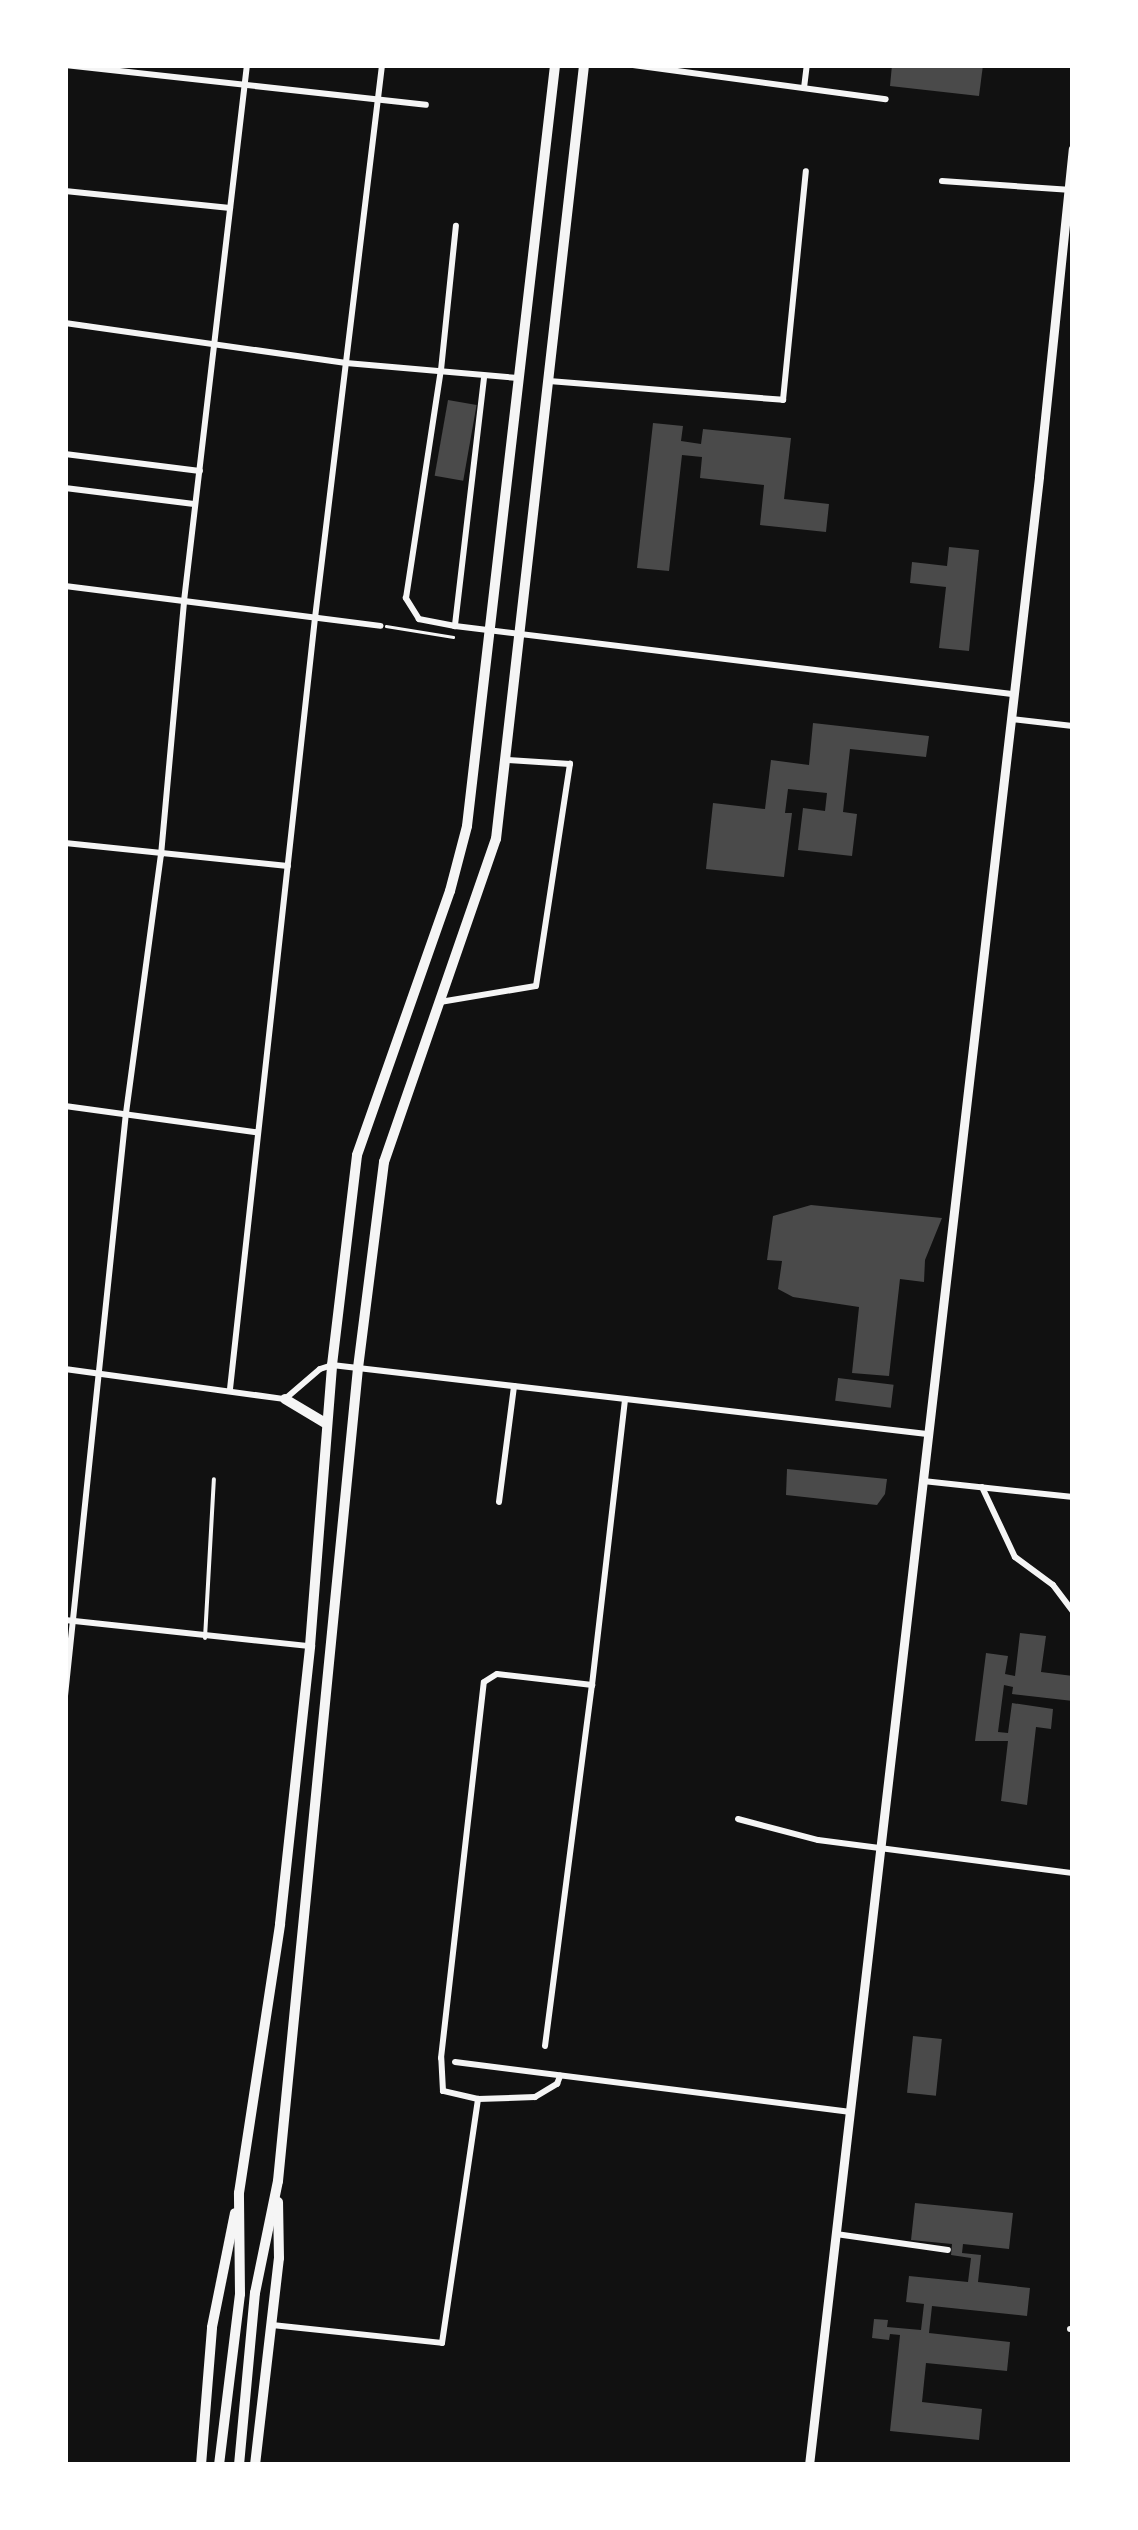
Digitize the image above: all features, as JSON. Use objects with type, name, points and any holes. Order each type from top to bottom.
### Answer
[{"type":"main road","points":[[200,2465],[212,2326],[239,2193],[280,1924],[310,1646],[332,1365],[357,1156],[450,891],[466,826],[555,65]]},
{"type":"main road","points":[[255,2465],[272,2325],[278,2258],[278,2181],[358,1368],[384,1162],[496,839],[584,65]]},
{"type":"main road","points":[[810,2465],[1073,149]]},
{"type":"main road","points":[[285,1399],[328,1424]]},
{"type":"main road","points":[[239,2465],[254,2293],[278,2181]]},
{"type":"main road","points":[[219,2465],[240,2294],[239,2193]]},
{"type":"street","points":[[65,65],[426,104]]},
{"type":"street","points":[[65,1696],[69,1620],[100,1372],[126,1112],[162,856],[194,504],[247,65]]},
{"type":"street","points":[[230,1389],[314,618],[382,65]]},
{"type":"street","points":[[634,65],[886,99]]},
{"type":"street","points":[[804,88],[807,65]]},
{"type":"street","points":[[549,381],[783,400],[806,171]]},
{"type":"street","points":[[942,182],[1071,190]]},
{"type":"street","points":[[65,191],[230,208]]},
{"type":"street","points":[[456,226],[441,370],[406,598],[419,619],[488,632],[1012,694]]},
{"type":"street","points":[[65,323],[346,363],[518,378]]},
{"type":"street","points":[[454,626],[484,378]]},
{"type":"street","points":[[65,454],[200,472]]},
{"type":"street","points":[[65,488],[194,504]]},
{"type":"street","points":[[65,586],[380,626]]},
{"type":"street","points":[[1010,719],[1073,726]]},
{"type":"street","points":[[440,1002],[536,986],[570,764],[504,760]]},
{"type":"street","points":[[65,843],[288,866]]},
{"type":"street","points":[[65,1106],[256,1132]]},
{"type":"street","points":[[65,1369],[285,1399],[320,1369],[332,1365],[927,1434]]},
{"type":"street","points":[[498,1502],[514,1386]]},
{"type":"street","points":[[545,2046],[625,1399]]},
{"type":"street","points":[[922,1481],[1073,1497]]},
{"type":"street","points":[[982,1487],[1015,1556],[1053,1585],[1073,1612]]},
{"type":"street","points":[[69,1620],[205,1638],[310,1646]]},
{"type":"street","points":[[559,2080],[524,2100],[478,2099],[443,2091],[440,2058],[484,1682],[497,1674],[592,1685]]},
{"type":"street","points":[[738,1820],[818,1840],[1073,1872]]},
{"type":"street","points":[[455,2062],[559,2080],[849,2112]]},
{"type":"street","points":[[272,2325],[442,2343],[478,2099]]},
{"type":"street","points":[[836,2234],[948,2250]]},
{"type":"lane","points":[[205,1638],[214,1479]]},
{"type":"path","points":[[380,626],[453,637]]},
{"type":"building","points":[[892,65],[983,65],[979,96],[890,86]]},
{"type":"building","points":[[448,400],[477,405],[463,481],[435,476]]},
{"type":"building","points":[[653,423],[683,426],[681,441],[701,444],[703,429],[791,438],[784,499],[829,504],[826,532],[760,525],[764,485],[700,478],[702,457],[682,455],[669,571],[637,568]]},
{"type":"building","points":[[949,547],[979,550],[969,651],[939,648],[946,587],[910,583],[912,562],[947,566]]},
{"type":"building","points":[[813,723],[929,736],[926,757],[850,749],[843,812],[857,814],[852,856],[798,850],[803,808],[825,811],[827,793],[788,789],[785,813],[792,813],[784,877],[706,869],[713,803],[765,809],[771,760],[809,765]]},
{"type":"building","points":[[811,1205],[942,1218],[925,1260],[924,1282],[900,1279],[889,1376],[852,1373],[859,1307],[793,1297],[778,1289],[782,1261],[767,1260],[773,1216]]},
{"type":"building","points":[[838,1378],[894,1385],[891,1408],[835,1401]]},
{"type":"building","points":[[787,1469],[887,1479],[885,1494],[877,1505],[786,1495]]},
{"type":"building","points":[[1020,1633],[1046,1636],[1041,1672],[1073,1676],[1073,1701],[1012,1694],[1013,1687],[1004,1685],[998,1732],[1008,1733],[1012,1703],[1053,1709],[1051,1729],[1036,1727],[1027,1805],[1001,1801],[1008,1741],[975,1741],[986,1653],[1008,1656],[1005,1674],[1015,1676]]},
{"type":"building","points":[[913,2036],[942,2039],[936,2096],[907,2093]]},
{"type":"building","points":[[915,2203],[1013,2213],[1009,2249],[963,2244],[962,2253],[981,2255],[978,2282],[1030,2288],[1027,2316],[932,2306],[929,2333],[1010,2342],[1007,2371],[926,2363],[922,2402],[982,2409],[979,2440],[890,2431],[900,2335],[890,2334],[889,2340],[872,2338],[874,2319],[888,2320],[887,2327],[921,2330],[924,2304],[906,2302],[909,2276],[968,2282],[971,2258],[951,2255],[952,2244],[911,2240]]}]
